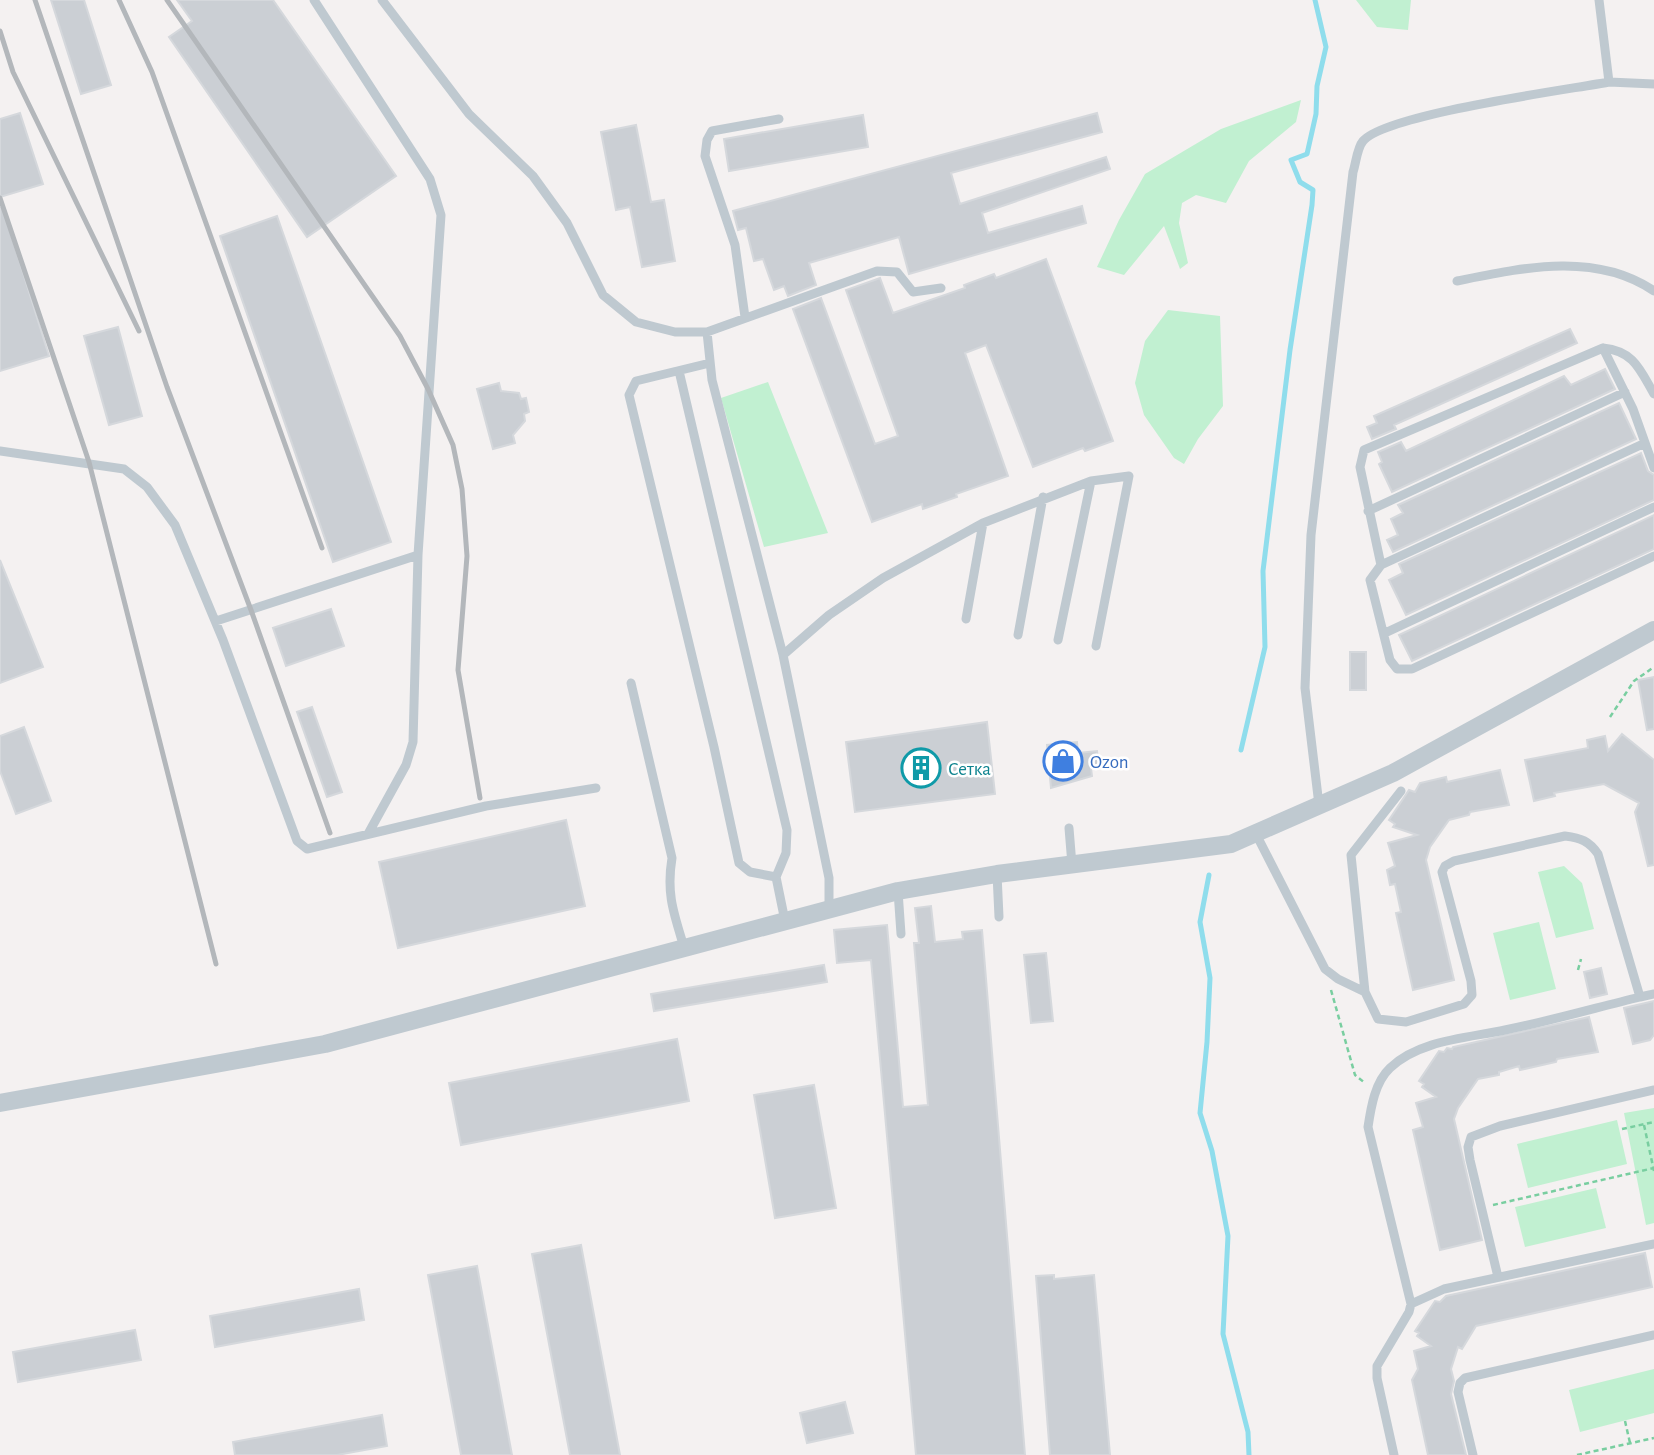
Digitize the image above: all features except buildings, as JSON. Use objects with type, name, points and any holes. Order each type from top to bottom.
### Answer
[{"type":"street","points":[[0,1103],[325,1044],[898,891],[997,874],[1231,844],[1394,773],[1654,630]]},
{"type":"lane","points":[[314,0],[430,179],[442,215],[418,555],[413,742],[406,765],[368,834]]},
{"type":"lane","points":[[382,0],[469,114],[533,176],[567,223],[603,295],[636,323],[675,332],[707,332],[877,271],[897,272],[913,292],[941,288]]},
{"type":"lane","points":[[1599,0],[1609,82]]},
{"type":"lane","points":[[1319,805],[1305,688],[1311,535],[1353,172],[1362,142],[1381,129],[1419,117],[1609,82],[1654,84]]},
{"type":"lane","points":[[746,317],[735,245],[705,156],[707,140],[712,131],[779,119]]},
{"type":"lane","points":[[1457,281],[1516,269],[1562,266],[1608,270],[1634,278],[1654,291]]},
{"type":"lane","points":[[707,332],[712,380],[783,655],[829,878],[829,909]]},
{"type":"lane","points":[[1603,348],[1625,392],[1654,468]]},
{"type":"lane","points":[[1381,565],[1360,467],[1364,450],[1603,348],[1619,349],[1636,363],[1654,394]]},
{"type":"lane","points":[[710,363],[636,382],[629,395],[714,747],[739,863],[750,872],[776,877]]},
{"type":"lane","points":[[679,371],[787,830],[786,853],[776,877],[785,921]]},
{"type":"lane","points":[[1368,511],[1625,392]]},
{"type":"lane","points":[[1644,443],[1381,565],[1370,580],[1390,660],[1396,669],[1412,668],[1654,556]]},
{"type":"lane","points":[[0,451],[124,469],[147,487],[175,525],[216,621],[298,841],[307,849],[486,806],[596,788]]},
{"type":"lane","points":[[783,655],[829,615],[883,578],[983,523],[1043,497],[1091,481],[1129,476],[1096,646]]},
{"type":"lane","points":[[1058,640],[1091,481]]},
{"type":"lane","points":[[1018,635],[1043,497]]},
{"type":"lane","points":[[1385,633],[1654,508]]},
{"type":"lane","points":[[966,619],[983,523]]},
{"type":"lane","points":[[216,621],[418,555]]},
{"type":"lane","points":[[631,683],[672,858],[668,878],[670,903],[684,947]]},
{"type":"lane","points":[[1401,791],[1351,855],[1365,992],[1378,1019],[1406,1022],[1464,1004],[1472,995],[1471,981],[1442,872],[1445,866],[1454,861],[1565,836],[1581,838],[1591,844],[1598,854],[1640,998]]},
{"type":"lane","points":[[1069,828],[1072,864]]},
{"type":"lane","points":[[1256,834],[1325,969],[1338,979],[1365,992]]},
{"type":"lane","points":[[997,874],[999,917]]},
{"type":"lane","points":[[898,891],[901,934]]},
{"type":"lane","points":[[1394,1455],[1377,1378],[1377,1366],[1411,1304],[1368,1127],[1371,1103],[1388,1069],[1406,1056],[1453,1038],[1504,1030],[1654,994]]},
{"type":"lane","points":[[1498,1277],[1470,1160],[1468,1147],[1471,1138],[1500,1126],[1654,1090]]},
{"type":"lane","points":[[1411,1304],[1444,1289],[1654,1244]]},
{"type":"lane","points":[[1473,1455],[1458,1392],[1460,1383],[1465,1378],[1654,1335]]},
{"type":"path","points":[[1610,717],[1633,681],[1654,667]]},
{"type":"path","points":[[1578,970],[1581,959]]},
{"type":"path","points":[[1325,969],[1354,1075],[1376,1092]]},
{"type":"path","points":[[1622,1129],[1654,1122]]},
{"type":"path","points":[[1481,1207],[1654,1169],[1644,1125]]},
{"type":"path","points":[[1625,1420],[1630,1443]]},
{"type":"path","points":[[1577,1455],[1654,1438]]},
{"type":"green space","points":[[1356,0],[1411,0],[1408,30],[1377,27]]},
{"type":"green space","points":[[1301,100],[1296,122],[1249,161],[1226,203],[1196,195],[1182,203],[1179,223],[1188,263],[1180,269],[1164,226],[1124,275],[1097,267],[1145,174],[1221,129]]},
{"type":"green space","points":[[1168,310],[1220,316],[1223,406],[1198,439],[1184,464],[1174,458],[1144,415],[1135,383],[1145,341]]},
{"type":"green space","points":[[768,382],[828,533],[764,547],[721,398]]},
{"type":"green space","points":[[1564,866],[1582,883],[1594,929],[1556,938],[1538,872]]},
{"type":"green space","points":[[1539,922],[1556,989],[1510,1000],[1493,933]]},
{"type":"green space","points":[[1654,1108],[1654,1223],[1646,1225],[1624,1113]]},
{"type":"green space","points":[[1617,1120],[1627,1164],[1528,1188],[1517,1144]]},
{"type":"green space","points":[[1596,1188],[1606,1228],[1525,1247],[1515,1207]]},
{"type":"green space","points":[[1654,1369],[1654,1413],[1580,1432],[1569,1390]]},
{"type":"waterway","points":[[1241,750],[1265,647],[1263,571],[1290,350],[1312,205],[1313,190],[1300,182],[1291,160],[1307,154],[1316,114],[1317,86],[1326,47],[1315,0]]},
{"type":"waterway","points":[[1209,875],[1200,922],[1210,978],[1200,1113],[1212,1151],[1228,1236],[1223,1334],[1248,1432],[1249,1455]]},
{"type":"railway","points":[[35,0],[167,387],[251,610],[330,833]]},
{"type":"railway","points":[[119,0],[152,72],[322,548]]},
{"type":"railway","points":[[167,0],[400,336],[453,445],[462,489],[467,556],[458,670],[480,798]]},
{"type":"railway","points":[[0,31],[13,72],[139,331]]},
{"type":"railway","points":[[0,198],[89,462],[216,964]]},
{"type":"place","name":"Ozon","points":[[1063,761]]},
{"type":"place","name":"Сетка","points":[[921,768]]}]
